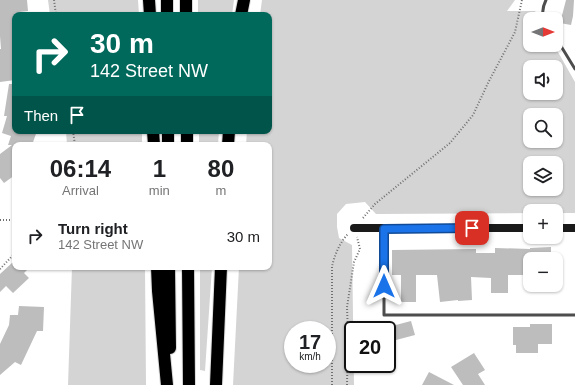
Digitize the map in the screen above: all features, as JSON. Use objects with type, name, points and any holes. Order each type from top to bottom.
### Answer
[{"type":"highway","points":[[149,0],[150,12]]},
{"type":"highway","points":[[167,0],[167,12]]},
{"type":"highway","points":[[186,0],[186,12]]},
{"type":"highway","points":[[242,12],[244,0]]},
{"type":"highway","points":[[157,270],[167,385]]},
{"type":"highway","points":[[169,270],[170,385]]},
{"type":"highway","points":[[188,270],[189,385]]},
{"type":"highway","points":[[216,385],[222,270]]},
{"type":"street","points":[[354,228],[523,228]]},
{"type":"street","points":[[563,228],[575,228]]},
{"type":"lane","points":[[543,12],[543,6],[546,0]]},
{"type":"lane","points":[[563,49],[575,69]]},
{"type":"lane","points":[[384,229],[384,315],[575,315]]},
{"type":"path","points":[[54,0],[56,12]]},
{"type":"path","points":[[332,385],[333,264],[343,239],[375,204],[450,143],[473,115],[515,32],[522,0]]},
{"type":"path","points":[[0,220],[12,220]]},
{"type":"path","points":[[347,385],[347,307],[354,262],[360,249],[354,228]]},
{"type":"path","points":[[0,269],[12,256]]},
{"type":"shaded area","points":[[48,0],[138,0],[139,12],[50,12]]},
{"type":"shaded area","points":[[198,0],[234,0],[232,12],[198,12]]},
{"type":"shaded area","points":[[262,0],[515,0],[507,11],[536,12],[523,12],[523,52],[558,52],[563,60],[523,60],[523,100],[563,100],[563,61],[575,82],[575,213],[563,213],[563,204],[523,204],[523,213],[376,214],[365,202],[346,204],[337,214],[337,227],[339,238],[352,245],[353,321],[344,321],[344,373],[354,373],[354,385],[233,385],[239,270],[272,270],[272,142],[246,142],[247,134],[272,134],[272,12],[260,12]]},
{"type":"shaded area","points":[[66,134],[142,134],[142,142],[67,142]]},
{"type":"shaded area","points":[[199,134],[219,134],[218,142],[199,142]]},
{"type":"shaded area","points":[[72,270],[145,270],[146,385],[68,385]]},
{"type":"shaded area","points":[[200,270],[212,270],[205,371],[200,370]]},
{"type":"building","points":[[0,0],[27,0],[28,11],[12,12],[12,80],[0,82],[1,49]]},
{"type":"building","points":[[566,0],[574,0],[571,25],[563,24],[563,12]]},
{"type":"building","points":[[9,84],[12,84],[12,134],[36,134],[33,142],[12,142],[12,145],[8,145],[11,136],[2,133],[7,116],[4,116]]},
{"type":"building","points":[[12,145],[12,177],[4,183],[0,178],[0,154]]},
{"type":"building","points":[[551,247],[551,252],[523,252],[523,275],[508,275],[508,293],[491,293],[491,278],[471,277],[472,300],[440,302],[437,275],[416,275],[416,302],[401,302],[401,275],[392,275],[392,250],[476,249],[476,253],[495,253],[495,248]]},
{"type":"building","points":[[12,263],[12,270],[27,270],[24,273],[29,278],[13,293],[6,286],[0,292],[0,274]]},
{"type":"building","points":[[19,306],[44,307],[43,331],[37,331],[21,365],[15,362],[0,375],[0,344],[9,325],[10,315],[18,315]]},
{"type":"building","points":[[411,321],[415,335],[396,340],[396,325]]},
{"type":"building","points":[[530,324],[552,324],[552,344],[538,344],[538,353],[516,353],[516,345],[513,345],[513,327],[530,327]]},
{"type":"building","points":[[474,353],[485,370],[478,374],[485,385],[463,385],[451,367]]},
{"type":"building","points":[[429,372],[454,385],[422,385]]},
{"type":"route","points":[[384,286],[384,229],[472,228]]}]
